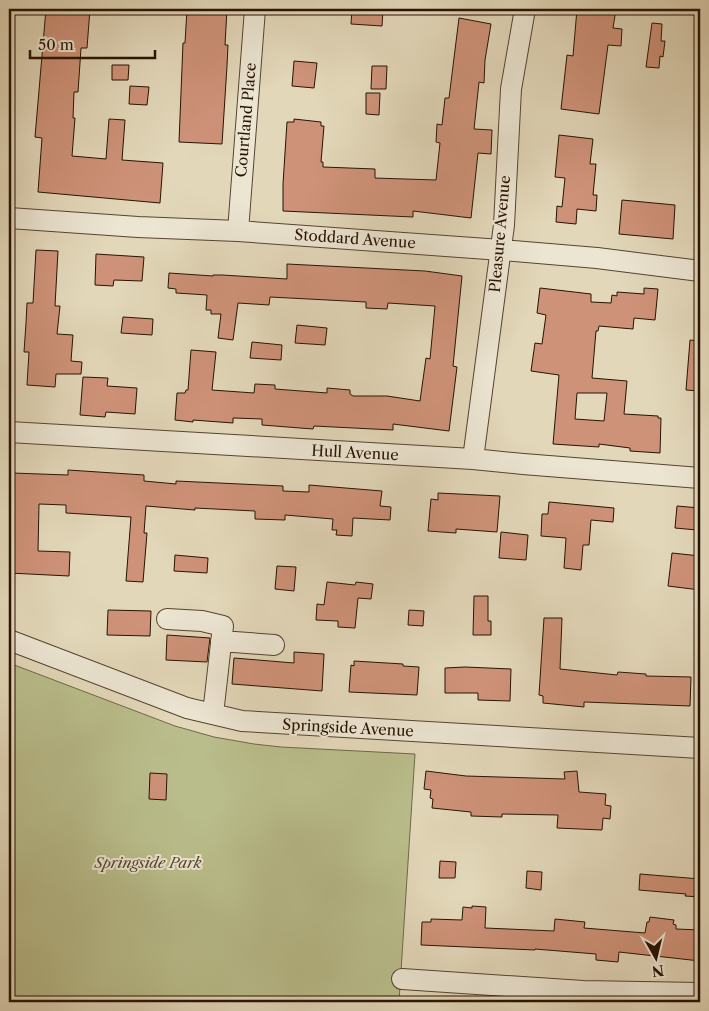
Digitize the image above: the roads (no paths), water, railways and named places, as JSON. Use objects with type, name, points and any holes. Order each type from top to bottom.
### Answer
[{"type":"street","name":"Courtland Place","points":[[238,231],[255,9]]},
{"type":"street","name":"Pleasure Avenue","points":[[473,459],[504,225],[511,89],[525,9]]},
{"type":"street","name":"Stoddard Avenue","points":[[9,218],[138,227],[238,231],[501,250],[597,258],[700,271]]},
{"type":"street","name":"Hull Avenue","points":[[9,432],[473,459],[700,478]]},
{"type":"street","points":[[167,619],[202,621],[223,626],[213,714]]},
{"type":"street","name":"Springside Avenue","points":[[9,640],[187,708],[242,721],[297,726],[700,748]]},
{"type":"street","points":[[221,641],[274,644]]},
{"type":"street","points":[[402,978],[583,991],[700,993]]},
{"type":"park label","name":"Springside Park","points":[[148,863]]}]
